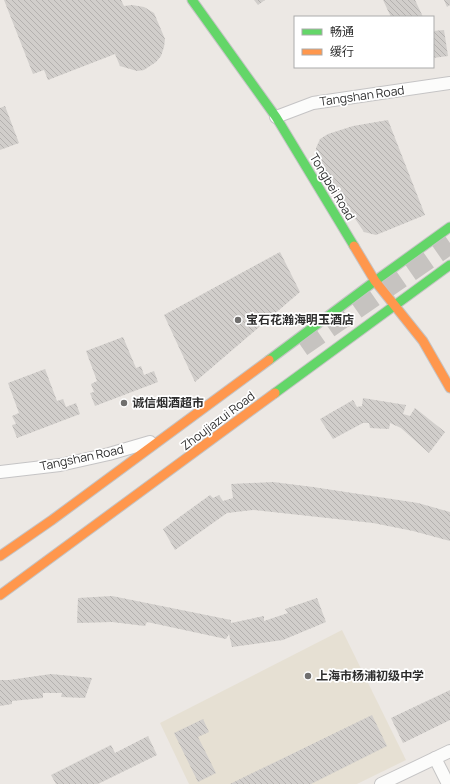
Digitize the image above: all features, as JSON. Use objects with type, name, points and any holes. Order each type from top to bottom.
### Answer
[{"type":"main road","name":"Tongbei Road","points":[[192,0],[276,117],[375,281],[422,341],[450,388]]},
{"type":"main road","name":"Zhoujiazui Road","points":[[0,556],[52,520],[450,227]]},
{"type":"main road","name":"Zhoujiazui Road","points":[[0,595],[450,265]]},
{"type":"street","name":"Tangshan Road","points":[[276,117],[313,103],[450,83]]},
{"type":"street","name":"Tangshan Road","points":[[0,472],[60,465],[109,454],[163,438]]},
{"type":"street","points":[[381,784],[450,751]]},
{"type":"street","points":[[435,758],[448,784]]},
{"type":"shaded area","name":"上海市杨浦初级中学","points":[[342,630],[406,760],[357,784],[189,784],[160,723]]},
{"type":"building","points":[[4,0],[121,0],[124,6],[132,5],[144,7],[154,13],[165,39],[164,47],[161,56],[156,62],[144,70],[137,71],[120,66],[115,54],[48,80],[44,70],[33,74]]},
{"type":"building","points":[[254,0],[265,0],[258,5]]},
{"type":"building","points":[[383,0],[415,0],[423,16],[391,16]]},
{"type":"building","points":[[444,0],[450,0],[450,5],[447,7]]},
{"type":"building","points":[[444,30],[448,56],[434,58],[434,31]]},
{"type":"building","points":[[5,106],[19,143],[0,150],[0,108]]},
{"type":"building","points":[[388,120],[425,215],[376,235],[364,232],[321,168],[317,157],[316,148],[320,139],[328,134],[353,126]]},
{"type":"building","points":[[280,252],[300,292],[195,382],[164,315]]},
{"type":"building","points":[[123,337],[136,368],[141,366],[144,375],[154,371],[158,382],[95,406],[90,393],[94,392],[91,384],[97,381],[86,351]]},
{"type":"building","points":[[45,369],[57,401],[63,399],[66,407],[76,403],[80,414],[17,438],[12,425],[16,424],[12,416],[19,413],[8,383]]},
{"type":"building","points":[[363,398],[406,405],[403,414],[410,416],[415,408],[445,432],[429,453],[401,428],[390,423],[389,429],[370,428],[369,423],[363,423],[333,439],[320,419],[353,400],[357,407],[362,406]]},
{"type":"building","points":[[273,482],[418,503],[450,512],[450,541],[413,531],[373,523],[253,510],[227,513],[175,550],[163,529],[210,495],[213,498],[219,495],[223,501],[233,498],[231,484]]},
{"type":"building","points":[[112,596],[231,620],[231,623],[264,616],[264,621],[288,613],[285,609],[317,598],[326,622],[283,640],[232,647],[229,634],[226,639],[147,622],[145,626],[112,622],[77,623],[78,598]]},
{"type":"building","points":[[51,674],[92,678],[85,698],[61,697],[62,693],[43,693],[43,698],[12,701],[12,704],[0,706],[0,680]]},
{"type":"building","points":[[450,690],[450,720],[403,743],[391,718]]},
{"type":"building","points":[[372,715],[387,746],[311,784],[230,784]]},
{"type":"building","points":[[203,719],[209,732],[198,737],[216,773],[198,782],[174,733]]},
{"type":"building","points":[[148,736],[157,755],[98,784],[56,784],[51,775],[111,745],[115,753]]},
{"type":"tunnel","points":[[301,346],[450,243]]},
{"type":"traffic: fast","points":[[192,0],[276,117],[354,246]]},
{"type":"traffic: fast","points":[[269,360],[450,227]]},
{"type":"traffic: fast","points":[[275,393],[450,265]]},
{"type":"traffic: slow","points":[[354,246],[375,281],[423,341],[450,388]]},
{"type":"traffic: slow","points":[[0,556],[52,520],[269,360]]},
{"type":"traffic: slow","points":[[0,595],[275,393]]},
{"type":"place","name":"宝石花瀚海明玉酒店","points":[[238,320]]},
{"type":"place","name":"诚信烟酒超市","points":[[124,403]]},
{"type":"place","name":"上海市杨浦初级中学","points":[[308,676]]}]
